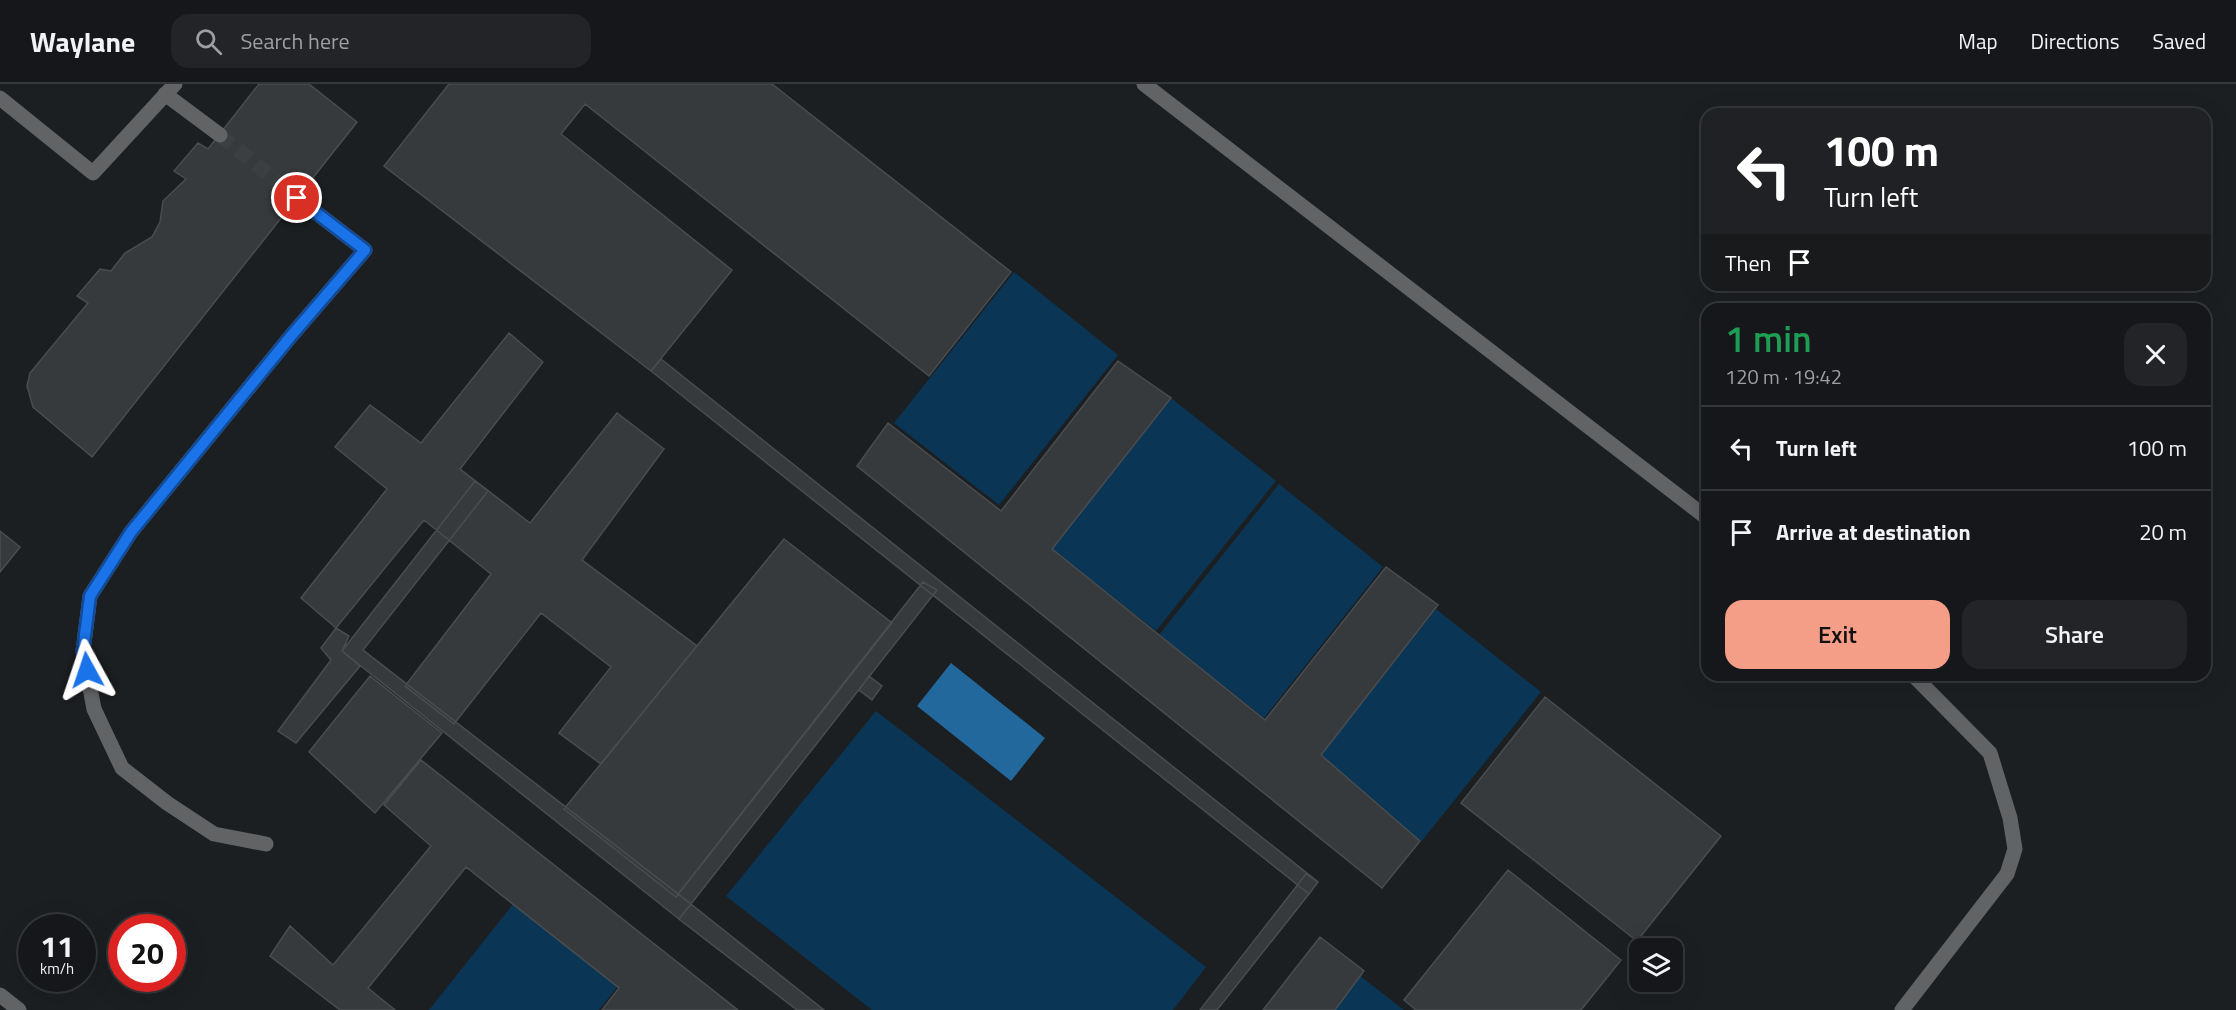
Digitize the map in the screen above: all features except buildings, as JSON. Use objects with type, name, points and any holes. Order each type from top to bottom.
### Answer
[{"type":"lane","points":[[1144,84],[1701,513]]},
{"type":"lane","points":[[0,98],[93,173],[170,89],[220,135]]},
{"type":"lane","points":[[266,844],[214,834],[167,803],[122,768],[94,709],[83,651],[90,596],[131,532],[291,336],[365,250],[297,198]]},
{"type":"lane","points":[[1902,1010],[2007,874],[2015,849],[2010,818],[1990,753],[1919,681]]},
{"type":"lane","points":[[0,995],[19,1010]]},
{"type":"shaded area","points":[[1014,272],[1118,355],[999,505],[894,423]]},
{"type":"shaded area","points":[[1171,398],[1276,481],[1156,631],[1052,549]]},
{"type":"shaded area","points":[[1279,484],[1383,567],[1264,718],[1159,635]]},
{"type":"shaded area","points":[[1436,609],[1541,692],[1421,842],[1317,759]]},
{"type":"shaded area","points":[[951,663],[1045,738],[1011,781],[917,706]]},
{"type":"shaded area","points":[[876,711],[1206,967],[1173,1010],[872,1010],[726,896]]},
{"type":"shaded area","points":[[514,903],[618,986],[599,1010],[429,1010]]},
{"type":"shaded area","points":[[1359,975],[1404,1010],[1332,1010]]},
{"type":"tunnel","points":[[220,135],[297,198]]},
{"type":"route","points":[[87,670],[83,651],[90,596],[131,532],[291,336],[365,250],[297,198]]}]
